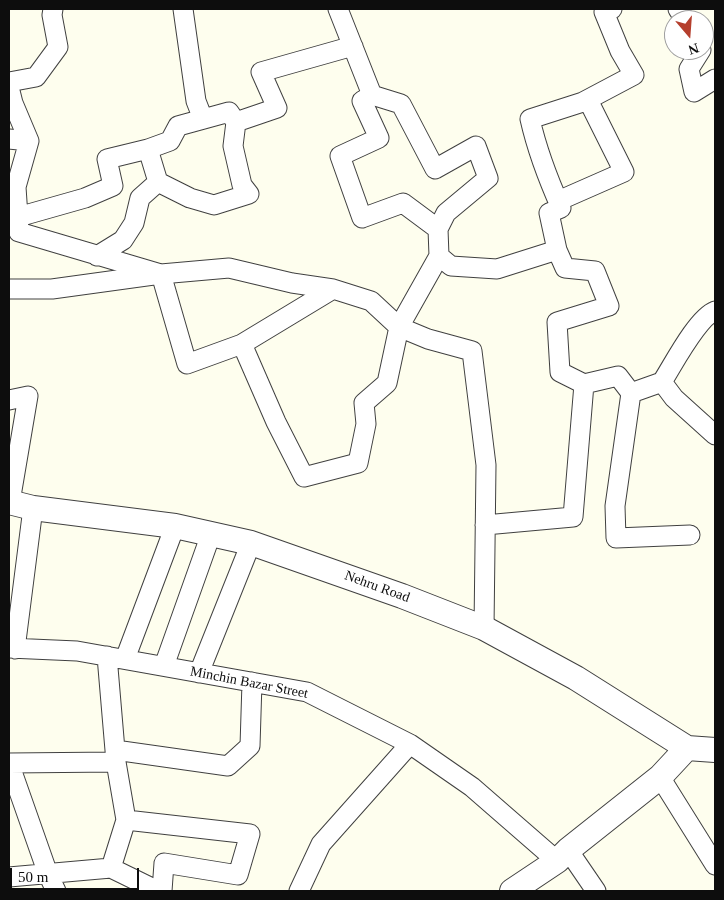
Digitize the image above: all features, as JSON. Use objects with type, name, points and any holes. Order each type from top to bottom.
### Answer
[{"type":"street","points":[[9,82],[36,77],[58,47],[52,15],[53,9]]},
{"type":"street","points":[[183,9],[196,101],[203,119]]},
{"type":"street","points":[[338,9],[372,95]]},
{"type":"street","points":[[612,9],[604,12],[620,51],[634,75],[588,100],[530,119],[536,146],[561,208],[549,213],[554,228],[557,250],[565,268],[595,271],[609,306],[557,322],[560,372],[584,384],[618,376],[631,393],[615,506],[616,538],[690,535]]},
{"type":"street","points":[[236,122],[277,108],[261,72],[352,46]]},
{"type":"street","points":[[694,60],[689,68],[694,92],[715,79]]},
{"type":"street","points":[[9,86],[13,103],[29,141],[16,187],[15,227]]},
{"type":"street","points":[[242,344],[276,422],[304,477],[358,463],[366,424],[364,403],[387,383],[399,327],[439,256],[438,229],[446,213],[488,178],[476,146],[435,169],[401,104],[372,95],[362,100],[379,138],[340,156],[362,218],[403,204],[438,229]]},
{"type":"street","points":[[558,201],[624,172],[588,100]]},
{"type":"street","points":[[15,227],[113,186],[107,159],[148,149],[170,141],[178,126],[229,112],[236,122],[233,146],[242,185],[249,194],[214,205],[190,198],[158,182],[148,149]]},
{"type":"street","points":[[9,139],[29,141]]},
{"type":"street","points":[[97,256],[122,240],[134,224],[140,198],[158,182]]},
{"type":"street","points":[[15,227],[97,256],[161,274]]},
{"type":"street","points":[[439,256],[451,266],[497,269],[557,250]]},
{"type":"street","points":[[9,289],[52,289],[161,274],[229,268],[292,283],[332,289],[370,301],[399,327],[428,339],[472,351],[486,465],[484,628]]},
{"type":"street","points":[[161,274],[187,364],[242,344],[332,289]]},
{"type":"street","points":[[631,393],[662,382],[693,334],[709,314],[715,311]]},
{"type":"street","points":[[662,382],[674,398],[715,435]]},
{"type":"street","points":[[485,525],[574,517],[584,384]]},
{"type":"street","points":[[9,400],[28,396],[9,502]]},
{"type":"street","name":"Nehru Road","points":[[9,502],[33,508],[175,526],[251,543],[402,596],[484,628],[576,678],[687,748],[715,750]]},
{"type":"street","points":[[12,649],[33,508]]},
{"type":"street","points":[[111,868],[126,820],[116,756],[116,658],[175,526]]},
{"type":"street","points":[[164,666],[211,534]]},
{"type":"street","points":[[199,673],[251,543]]},
{"type":"street","name":"Minchin Bazar Street","points":[[12,649],[77,651],[307,692],[410,744],[472,787],[563,856],[596,891]]},
{"type":"street","points":[[56,891],[48,874],[9,763],[116,756],[228,766],[250,746],[252,682]]},
{"type":"street","points":[[299,891],[321,844],[410,744]]},
{"type":"street","points":[[512,891],[563,856],[660,777],[687,748]]},
{"type":"street","points":[[660,777],[715,864]]},
{"type":"street","points":[[9,877],[111,868],[160,891],[164,863],[238,875],[250,834],[126,820]]}]
